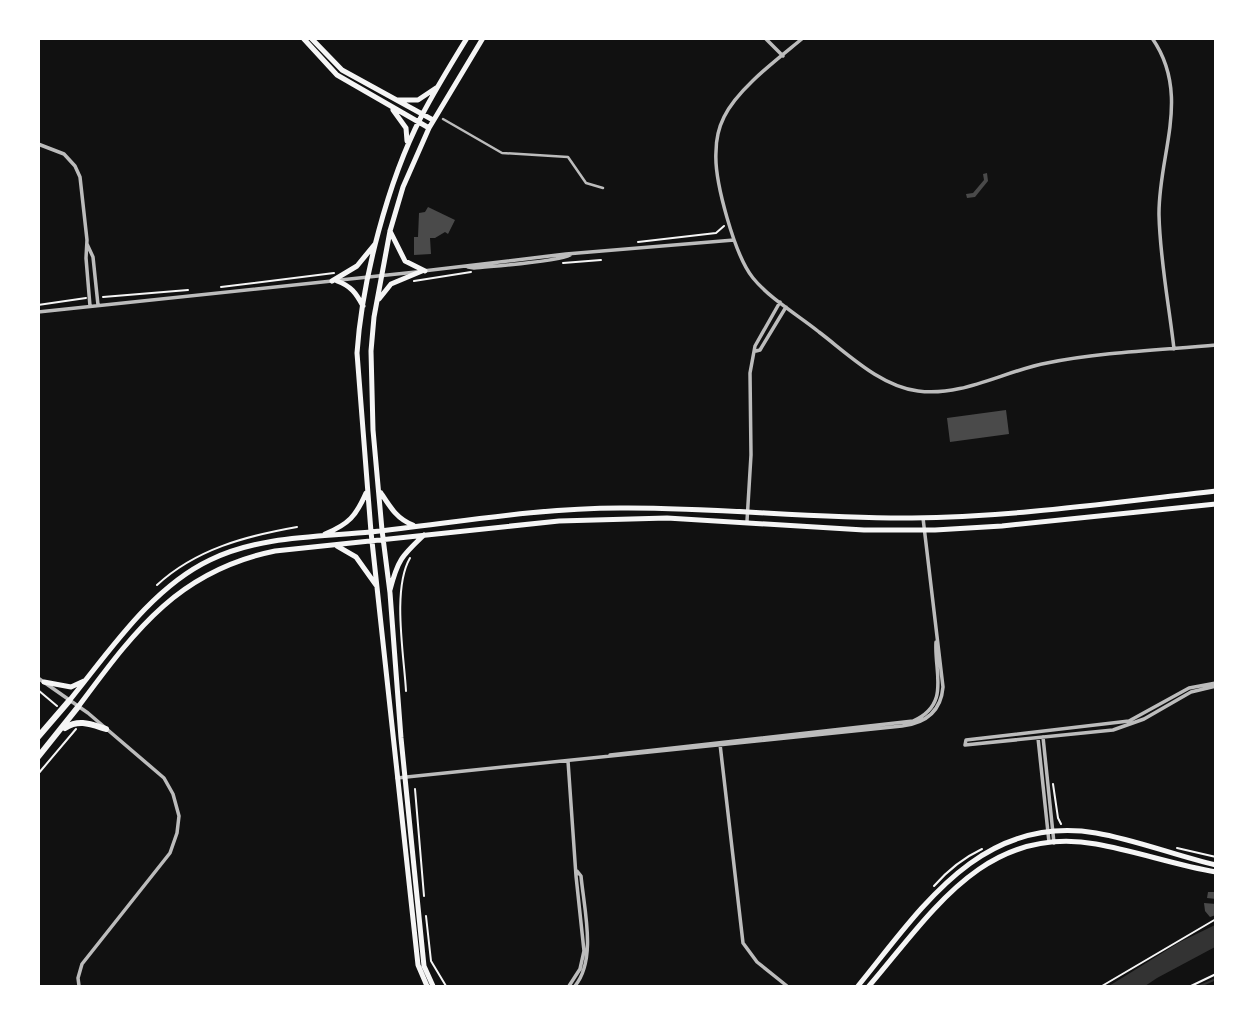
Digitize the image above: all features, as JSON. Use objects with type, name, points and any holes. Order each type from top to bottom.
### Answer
[{"type":"main road","points":[[303,38],[337,75],[429,128]]},
{"type":"main road","points":[[311,38],[342,70],[433,120]]},
{"type":"main road","points":[[426,986],[418,965],[397,778],[367,490],[357,353],[363,306],[387,203],[418,122],[467,38]]},
{"type":"main road","points":[[433,986],[424,966],[373,430],[370,352],[390,231],[405,180],[433,120],[483,38]]},
{"type":"main road","points":[[394,99],[418,100],[438,86]]},
{"type":"main road","points":[[392,107],[406,128],[407,148]]},
{"type":"main road","points":[[390,231],[405,261],[423,271]]},
{"type":"main road","points":[[334,281],[357,266],[378,238]]},
{"type":"main road","points":[[377,303],[391,284],[423,271]]},
{"type":"main road","points":[[334,281],[349,286],[363,306]]},
{"type":"main road","points":[[318,537],[346,524],[355,514],[367,490]]},
{"type":"main road","points":[[379,491],[388,506],[403,521],[417,527]]},
{"type":"main road","points":[[38,737],[144,611],[191,570],[233,550],[277,540],[371,532],[518,514],[596,509],[662,508],[866,518],[923,518],[1044,510],[1216,491]]},
{"type":"main road","points":[[38,757],[171,598],[218,568],[253,556],[334,544],[570,521],[667,517],[864,530],[924,530],[1002,526],[1216,504]]},
{"type":"main road","points":[[390,593],[405,551],[424,535]]},
{"type":"main road","points":[[334,544],[356,557],[378,588]]},
{"type":"main road","points":[[41,680],[71,687],[86,681]]},
{"type":"main road","points":[[59,733],[68,726],[83,722],[106,729]]},
{"type":"main road","points":[[858,986],[925,904],[958,871],[972,860],[1020,839],[1050,832],[1097,834],[1216,865]]},
{"type":"main road","points":[[869,986],[938,905],[965,878],[1021,848],[1051,843],[1095,844],[1216,872]]},
{"type":"street","points":[[765,38],[783,56]]},
{"type":"street","points":[[803,38],[739,96],[725,116],[718,134],[716,167],[734,240],[751,276],[786,307],[868,369],[898,386],[915,391],[950,390],[1055,361],[1216,345]]},
{"type":"street","points":[[1152,38],[1167,68],[1172,103],[1171,135],[1159,186],[1159,220],[1174,349]]},
{"type":"street","points":[[443,119],[502,153],[568,157],[586,183],[603,188]]},
{"type":"street","points":[[38,144],[64,154],[79,172],[98,305]]},
{"type":"street","points":[[38,312],[734,240]]},
{"type":"street","points":[[88,244],[85,255],[90,306]]},
{"type":"street","points":[[747,522],[751,455],[750,382],[755,346],[780,302]]},
{"type":"street","points":[[755,351],[760,350],[786,307]]},
{"type":"street","points":[[397,778],[902,726],[924,721],[937,709],[943,695],[943,675],[923,518]]},
{"type":"street","points":[[41,680],[106,729],[164,778],[178,811],[177,833],[167,859],[82,964],[79,986]]},
{"type":"street","points":[[1040,734],[966,740],[965,745],[1113,725],[1143,717],[1189,688],[1216,685]]},
{"type":"street","points":[[1040,734],[1051,843]]},
{"type":"street","points":[[720,744],[743,943],[757,962],[787,986]]},
{"type":"street","points":[[568,761],[583,958],[580,969],[569,986]]},
{"type":"street","points":[[575,986],[584,971],[588,953],[581,876],[577,870]]},
{"type":"path","points":[[638,242],[716,233],[724,226]]},
{"type":"path","points":[[221,287],[335,272]]},
{"type":"path","points":[[97,293],[106,298],[188,290]]},
{"type":"path","points":[[38,306],[83,300],[89,295]]},
{"type":"path","points":[[406,691],[401,592],[402,574],[411,557]]},
{"type":"path","points":[[1052,775],[1061,824]]},
{"type":"path","points":[[415,789],[424,896]]},
{"type":"path","points":[[426,916],[431,961],[446,986]]},
{"type":"path","points":[[1102,986],[1216,919]]},
{"type":"path","points":[[1191,986],[1216,974]]},
{"type":"shaded area","points":[[1215,925],[1215,947],[1145,986],[1109,986],[1180,942]]},
{"type":"building","points":[[987,173],[988,181],[975,197],[967,198],[966,194],[973,193],[984,180],[983,174]]},
{"type":"building","points":[[428,207],[455,220],[448,234],[445,232],[430,238],[431,254],[414,255],[414,237],[418,237],[419,213],[425,212]]},
{"type":"building","points":[[1006,410],[1009,434],[950,442],[947,418]]},
{"type":"building","points":[[1208,892],[1216,892],[1216,899],[1207,898]]},
{"type":"building","points":[[1204,903],[1216,904],[1216,915],[1210,917],[1205,911]]},
{"type":"waterway","points":[[1200,986],[1216,979]]}]
